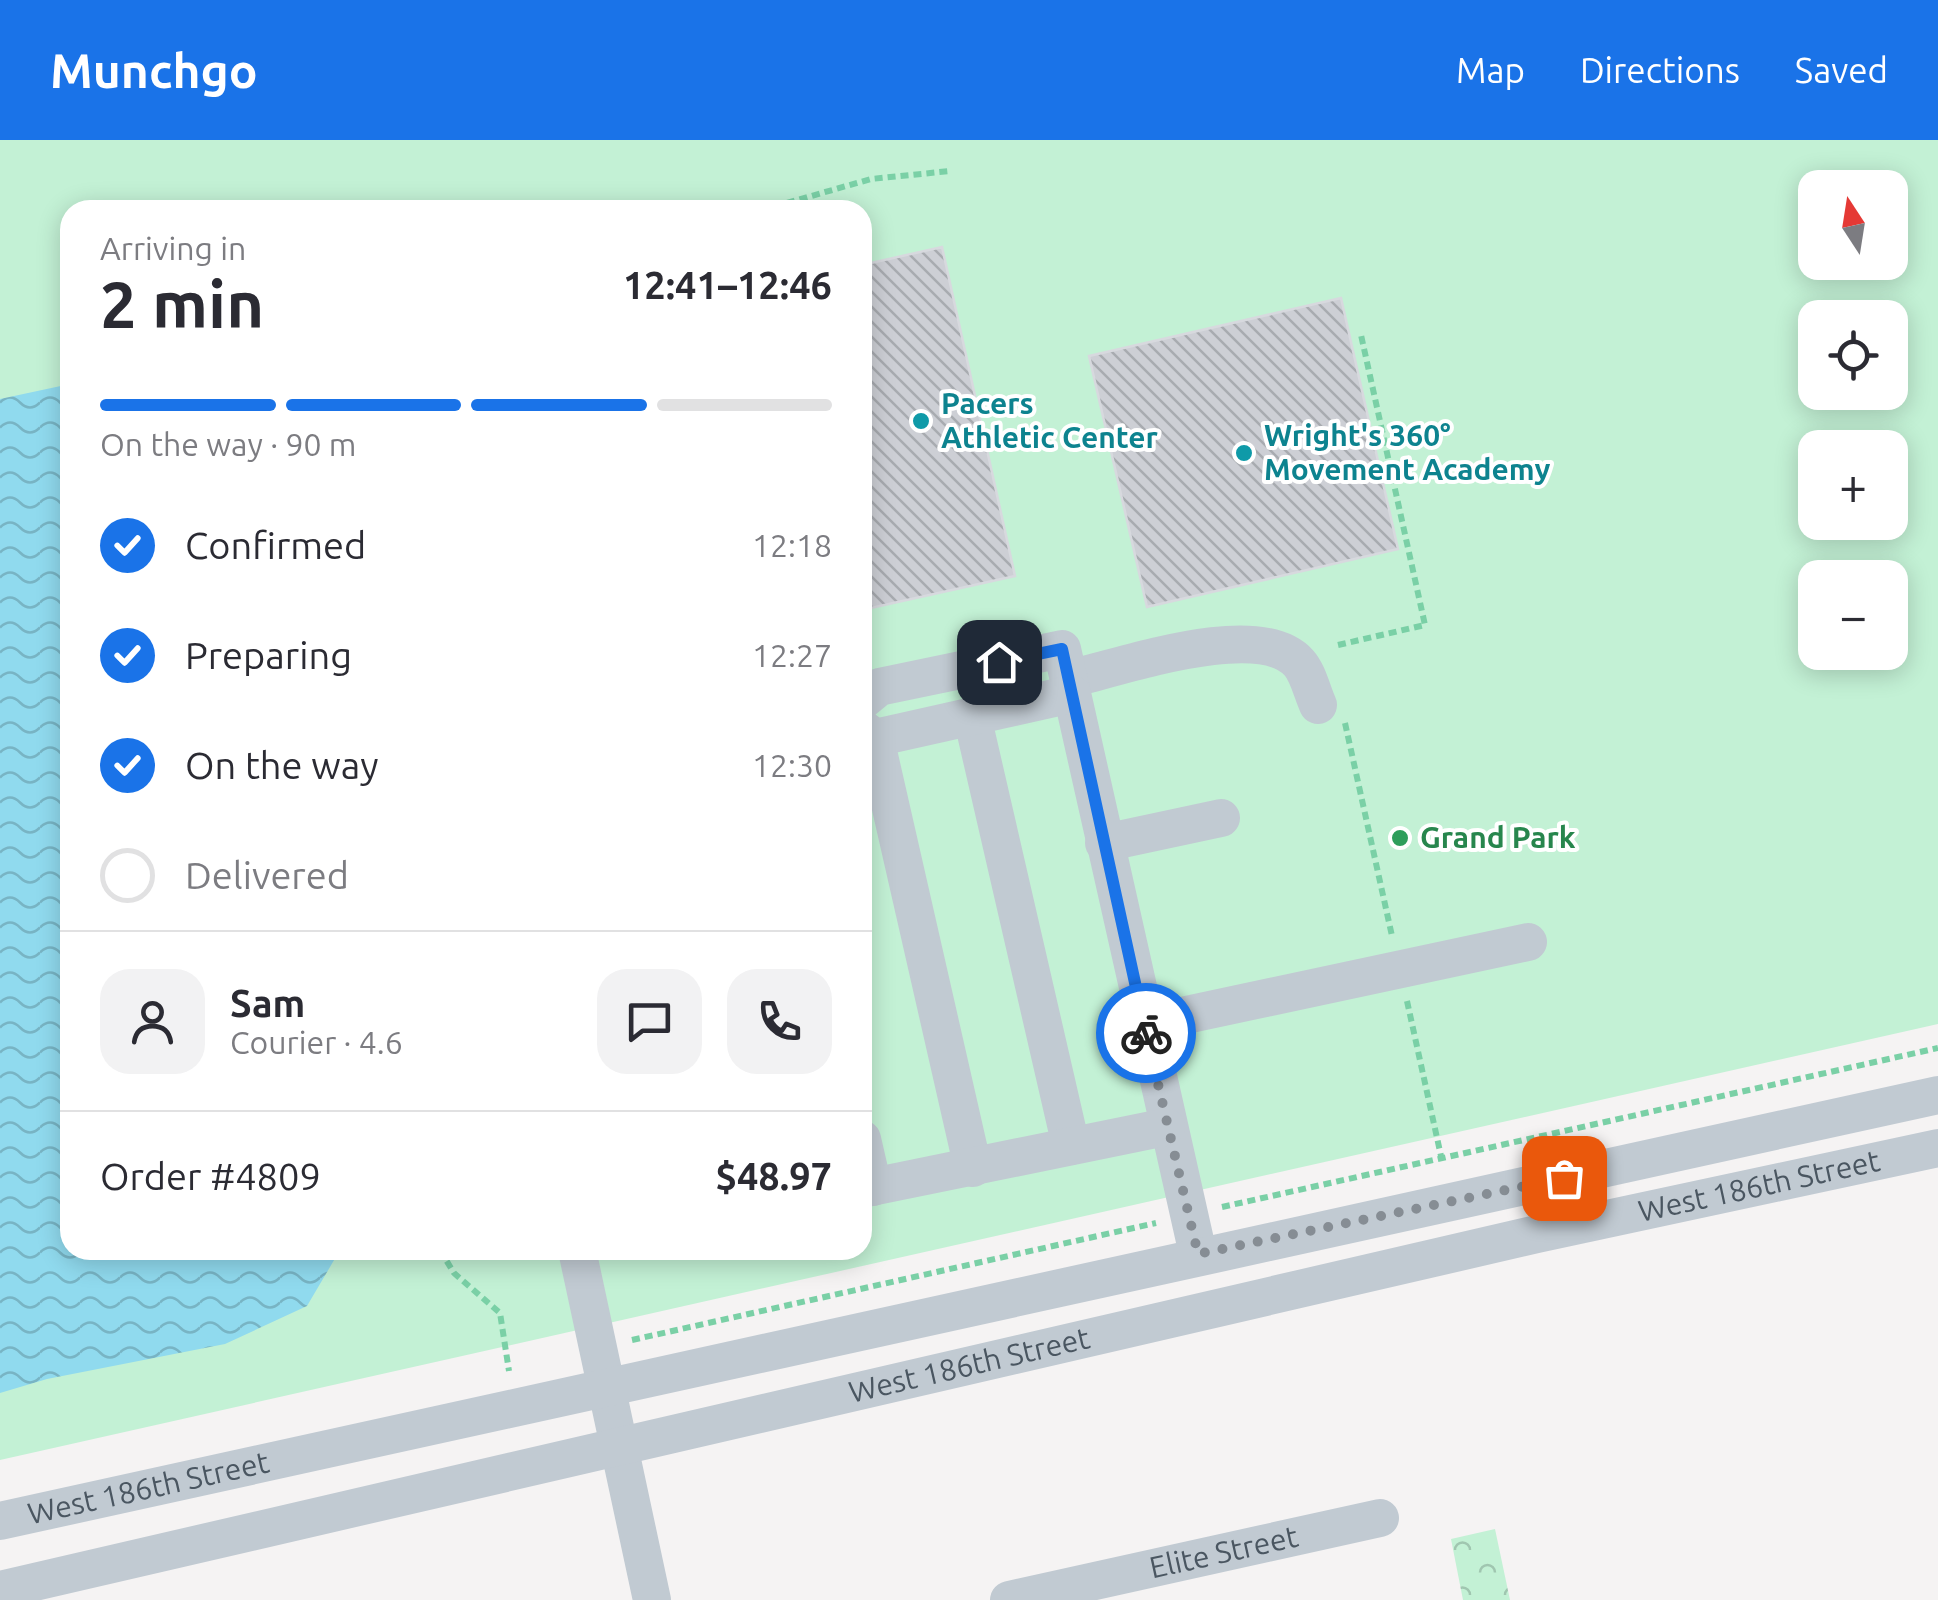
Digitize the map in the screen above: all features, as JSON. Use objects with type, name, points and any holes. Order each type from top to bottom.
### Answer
[{"type":"street","points":[[872,693],[879,687],[1068,674],[1232,643],[1275,646],[1300,664],[1330,708]]},
{"type":"street","points":[[872,733],[972,716],[1068,674]]},
{"type":"street","points":[[1068,674],[1166,1126],[1198,1254]]},
{"type":"street","points":[[972,716],[1071,1146]]},
{"type":"street","points":[[872,746],[973,1168]]},
{"type":"street","points":[[1104,843],[1221,818]]},
{"type":"street","points":[[1144,1024],[1528,942]]},
{"type":"street","name":"West 186th Street","points":[[0,1521],[1198,1254],[1938,1095]]},
{"type":"street","points":[[872,1187],[1166,1126]]},
{"type":"street","name":"West 186th Street","points":[[0,1590],[619,1450],[1536,1234],[1938,1148]]},
{"type":"street","points":[[580,1260],[652,1600]]},
{"type":"street","name":"Elite Street","points":[[1009,1600],[1153,1585],[1380,1518]]},
{"type":"path","points":[[798,200],[871,180],[950,171]]},
{"type":"path","points":[[1338,645],[1425,625],[1361,336]]},
{"type":"path","points":[[1330,708],[1399,970],[1441,1156]]},
{"type":"path","points":[[598,1348],[1441,1156],[1938,1048]]},
{"type":"path","points":[[446,1260],[454,1273],[500,1313],[509,1371]]},
{"type":"path","points":[[490,1376],[527,1366]]},
{"type":"green space","name":"Grand Park","points":[[0,140],[1938,140],[1938,1024],[0,1460]]},
{"type":"green space","points":[[1495,1529],[1510,1600],[1463,1600],[1451,1539]]},
{"type":"water","points":[[60,386],[60,1260],[334,1260],[307,1306],[225,1344],[47,1379],[0,1393],[0,399]]},
{"type":"building","name":"Pacers Athletic Center","points":[[942,247],[1015,576],[872,608],[872,263]]},
{"type":"building","name":"Wright's 360° Movement Academy","points":[[1341,298],[1398,549],[1147,607],[1089,356]]},
{"type":"way so far","points":[[1146,1033],[1198,1254],[1564,1178]]},
{"type":"place","name":"Pacers Athletic Center","points":[[921,421]]},
{"type":"place","name":"Wright's 360° Movement Academy","points":[[1244,453]]},
{"type":"place","name":"Grand Park","points":[[1400,838]]},
{"type":"route","points":[[999,662],[1062,649],[1146,1033]]}]
